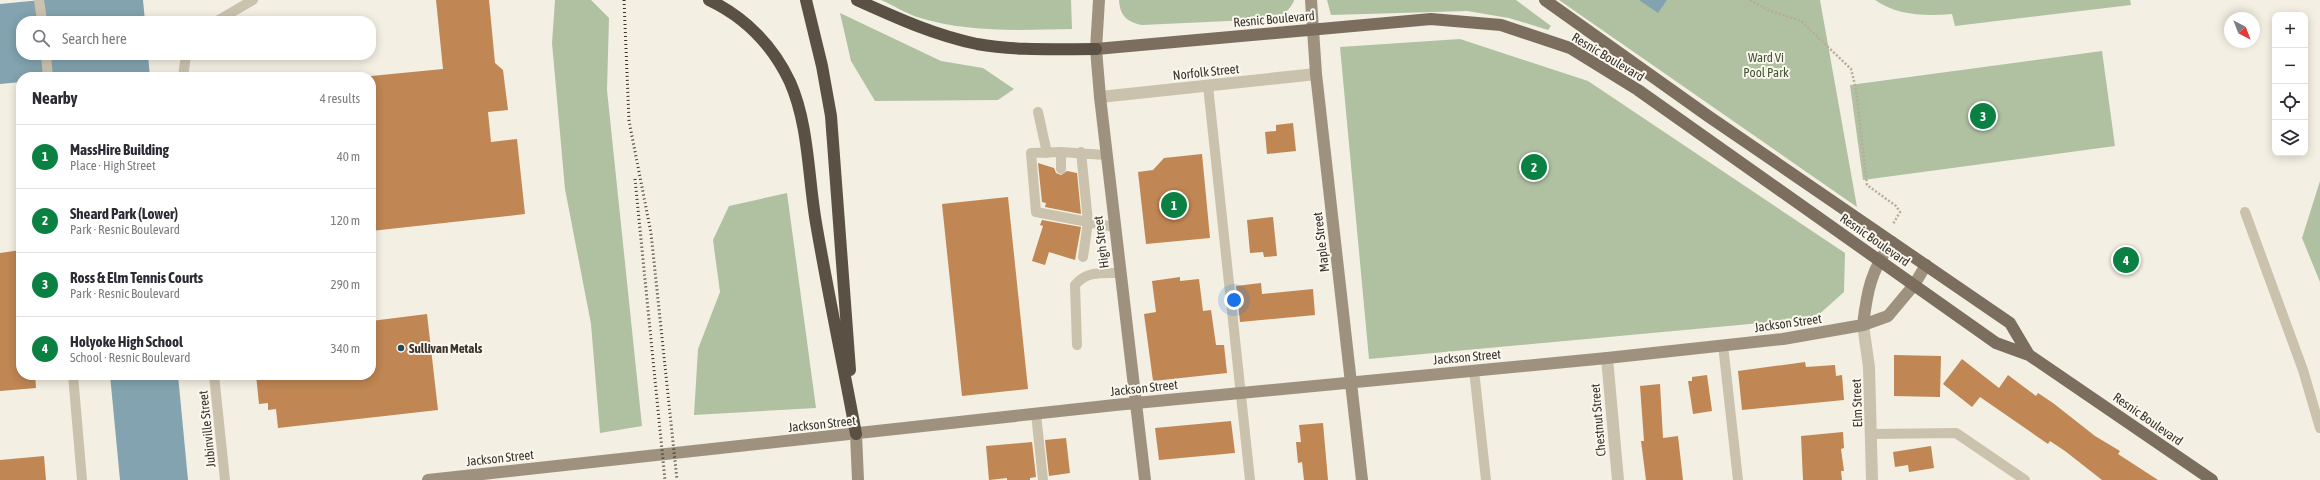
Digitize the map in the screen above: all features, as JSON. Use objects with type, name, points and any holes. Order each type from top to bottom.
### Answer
[{"type":"highway","points":[[806,0],[822,66],[835,146],[834,169],[856,434]]},
{"type":"highway","points":[[857,0],[929,31],[978,44],[1008,48],[1096,49]]},
{"type":"highway","points":[[713,2],[742,20],[766,44],[783,69],[796,98],[803,133],[816,222],[856,434]]},
{"type":"main road","name":"Resnic Boulevard","points":[[1545,0],[1708,116],[2010,323],[2029,355]]},
{"type":"main road","name":"Resnic Boulevard","points":[[1096,49],[1430,19],[1501,25],[1570,48],[1638,90],[1996,342],[2029,355],[2212,480]]},
{"type":"street","name":"High Street","points":[[1099,0],[1096,49],[1105,155],[1144,480]]},
{"type":"street","name":"Maple Street","points":[[1311,0],[1316,74],[1362,480]]},
{"type":"street","name":"Norfolk Street","points":[[1100,97],[1316,74]]},
{"type":"street","points":[[1863,325],[1867,291],[1888,239]]},
{"type":"street","name":"Jackson Street","points":[[428,480],[503,476],[856,434],[1135,403],[1606,358],[1783,339],[1863,325],[1888,316],[1914,285],[1926,265]]},
{"type":"street","name":"Elm Street","points":[[1863,325],[1869,367],[1872,434],[1872,480]]},
{"type":"street","name":"Chestnut Street","points":[[1606,358],[1618,480]]},
{"type":"street","points":[[856,434],[858,480]]},
{"type":"lane","points":[[39,0],[41,16]]},
{"type":"lane","points":[[226,16],[253,0]]},
{"type":"lane","points":[[46,60],[48,72]]},
{"type":"lane","points":[[184,72],[185,60]]},
{"type":"lane","points":[[1208,86],[1250,480]]},
{"type":"lane","points":[[1038,112],[1047,153]]},
{"type":"lane","points":[[1061,152],[1061,169]]},
{"type":"lane","points":[[1105,155],[1081,152],[1031,153],[1036,212],[1061,212],[1088,222],[1114,227]]},
{"type":"lane","points":[[1081,152],[1088,222],[1084,257]]},
{"type":"lane","points":[[2245,212],[2303,370],[2320,428]]},
{"type":"lane","points":[[1077,346],[1075,285],[1081,278],[1093,273],[1119,273]]},
{"type":"lane","points":[[1723,345],[1738,480]]},
{"type":"lane","points":[[1474,370],[1486,480]]},
{"type":"lane","points":[[73,380],[82,480]]},
{"type":"lane","name":"Jubinville Street","points":[[215,380],[225,480]]},
{"type":"lane","points":[[1036,414],[1043,480]]},
{"type":"lane","points":[[1872,434],[1956,433],[2025,480]]},
{"type":"path","points":[[1750,0],[1768,10],[1801,21],[1851,69],[1856,89],[1867,185],[1896,206],[1900,212],[1888,239]]},
{"type":"green space","points":[[555,0],[591,0],[609,18],[607,90],[642,426],[600,433],[591,324],[565,189],[552,43]]},
{"type":"green space","points":[[881,0],[1071,0],[1072,29],[994,29],[955,26],[917,17]]},
{"type":"green space","points":[[1119,0],[1294,1],[1285,13],[1272,19],[1142,25],[1132,22],[1125,17],[1121,10]]},
{"type":"green space","points":[[1327,0],[1516,0],[1551,26],[1548,30],[1509,18],[1467,11],[1331,15]]},
{"type":"green space","name":"Ward Vi Pool Park","points":[[1559,0],[1820,0],[1857,207],[1582,16]]},
{"type":"green space","points":[[1875,0],[2130,0],[2131,5],[1955,26],[1952,14],[1912,14],[1893,9]]},
{"type":"green space","points":[[840,13],[941,61],[983,68],[1014,89],[998,100],[875,101],[851,61]]},
{"type":"green space","points":[[1460,39],[1588,81],[1845,253],[1844,292],[1815,318],[1369,359],[1340,47]]},
{"type":"green space","points":[[2102,51],[2115,146],[1863,180],[1850,85]]},
{"type":"green space","points":[[2320,181],[2320,282],[2302,238]]},
{"type":"green space","points":[[787,193],[816,408],[694,415],[698,349],[720,292],[713,240],[729,206]]},
{"type":"water","points":[[41,0],[143,0],[145,16],[16,16],[16,60],[148,60],[150,72],[16,72],[16,82],[0,84],[0,4]]},
{"type":"water","points":[[1639,0],[1667,0],[1658,13]]},
{"type":"water","points":[[110,380],[178,380],[188,480],[120,480]]},
{"type":"building","points":[[436,0],[489,0],[495,63],[503,70],[508,110],[488,112],[491,142],[517,139],[525,214],[376,230],[376,76],[443,69]]},
{"type":"building","points":[[1293,123],[1296,151],[1267,154],[1265,132],[1276,131],[1276,125]]},
{"type":"building","points":[[1202,154],[1210,238],[1146,244],[1138,172],[1153,170],[1164,158]]},
{"type":"building","points":[[1038,163],[1054,168],[1056,173],[1061,175],[1067,171],[1077,173],[1081,214],[1045,207],[1046,203],[1042,202]]},
{"type":"building","points":[[1008,197],[1028,389],[962,396],[942,204]]},
{"type":"building","points":[[1273,217],[1277,256],[1264,257],[1263,252],[1250,253],[1247,220]]},
{"type":"building","points":[[1042,220],[1081,227],[1075,260],[1049,252],[1045,265],[1032,261],[1043,226],[1040,225]]},
{"type":"building","points":[[16,251],[16,380],[35,380],[36,388],[0,391],[0,253]]},
{"type":"building","points":[[1180,277],[1180,281],[1199,279],[1203,311],[1211,310],[1216,345],[1224,345],[1227,373],[1153,381],[1144,314],[1156,312],[1152,281]]},
{"type":"building","points":[[1261,283],[1262,294],[1313,289],[1315,315],[1240,322],[1236,286]]},
{"type":"building","name":"Sullivan Metals","points":[[427,314],[438,410],[278,428],[276,409],[268,410],[268,403],[259,404],[257,380],[376,380],[376,320]]},
{"type":"building","points":[[1894,355],[1941,356],[1940,397],[1894,396]]},
{"type":"building","points":[[1962,359],[1999,388],[2008,375],[2036,396],[2038,393],[2095,436],[2120,451],[2118,454],[2158,480],[2102,480],[2065,451],[2050,441],[2048,444],[1980,397],[1972,407],[1943,384]]},
{"type":"building","points":[[1805,362],[1806,367],[1835,365],[1836,376],[1842,375],[1844,400],[1742,410],[1738,371]]},
{"type":"building","points":[[1707,375],[1712,411],[1693,414],[1688,381],[1692,381],[1692,377]]},
{"type":"building","points":[[1660,384],[1663,438],[1678,436],[1683,480],[1646,480],[1641,441],[1644,441],[1640,386]]},
{"type":"building","points":[[1231,421],[1235,453],[1159,460],[1155,428]]},
{"type":"building","points":[[1323,423],[1328,480],[1304,480],[1302,462],[1298,463],[1296,442],[1301,442],[1299,425]]},
{"type":"building","points":[[1843,432],[1844,448],[1841,449],[1844,471],[1841,471],[1842,480],[1803,480],[1801,436]]},
{"type":"building","points":[[1066,438],[1070,473],[1049,476],[1045,440]]},
{"type":"building","points":[[1032,442],[1036,477],[1030,478],[1030,480],[1007,480],[1007,478],[989,480],[986,446]]},
{"type":"building","points":[[1931,446],[1934,468],[1909,472],[1908,465],[1895,467],[1893,452]]},
{"type":"building","points":[[44,456],[46,480],[0,480],[0,460]]},
{"type":"railway","points":[[624,0],[629,121],[651,233],[677,480]]},
{"type":"railway","points":[[635,179],[665,480]]},
{"type":"place","name":"Ross & Elm Tennis Courts","points":[[1983,116]]},
{"type":"place","name":"Sheard Park (Lower)","points":[[1534,167]]},
{"type":"place","name":"MassHire Building","points":[[1174,205]]},
{"type":"place","name":"Holyoke High School","points":[[2126,260]]},
{"type":"place","name":"Sullivan Metals","points":[[401,348]]}]
